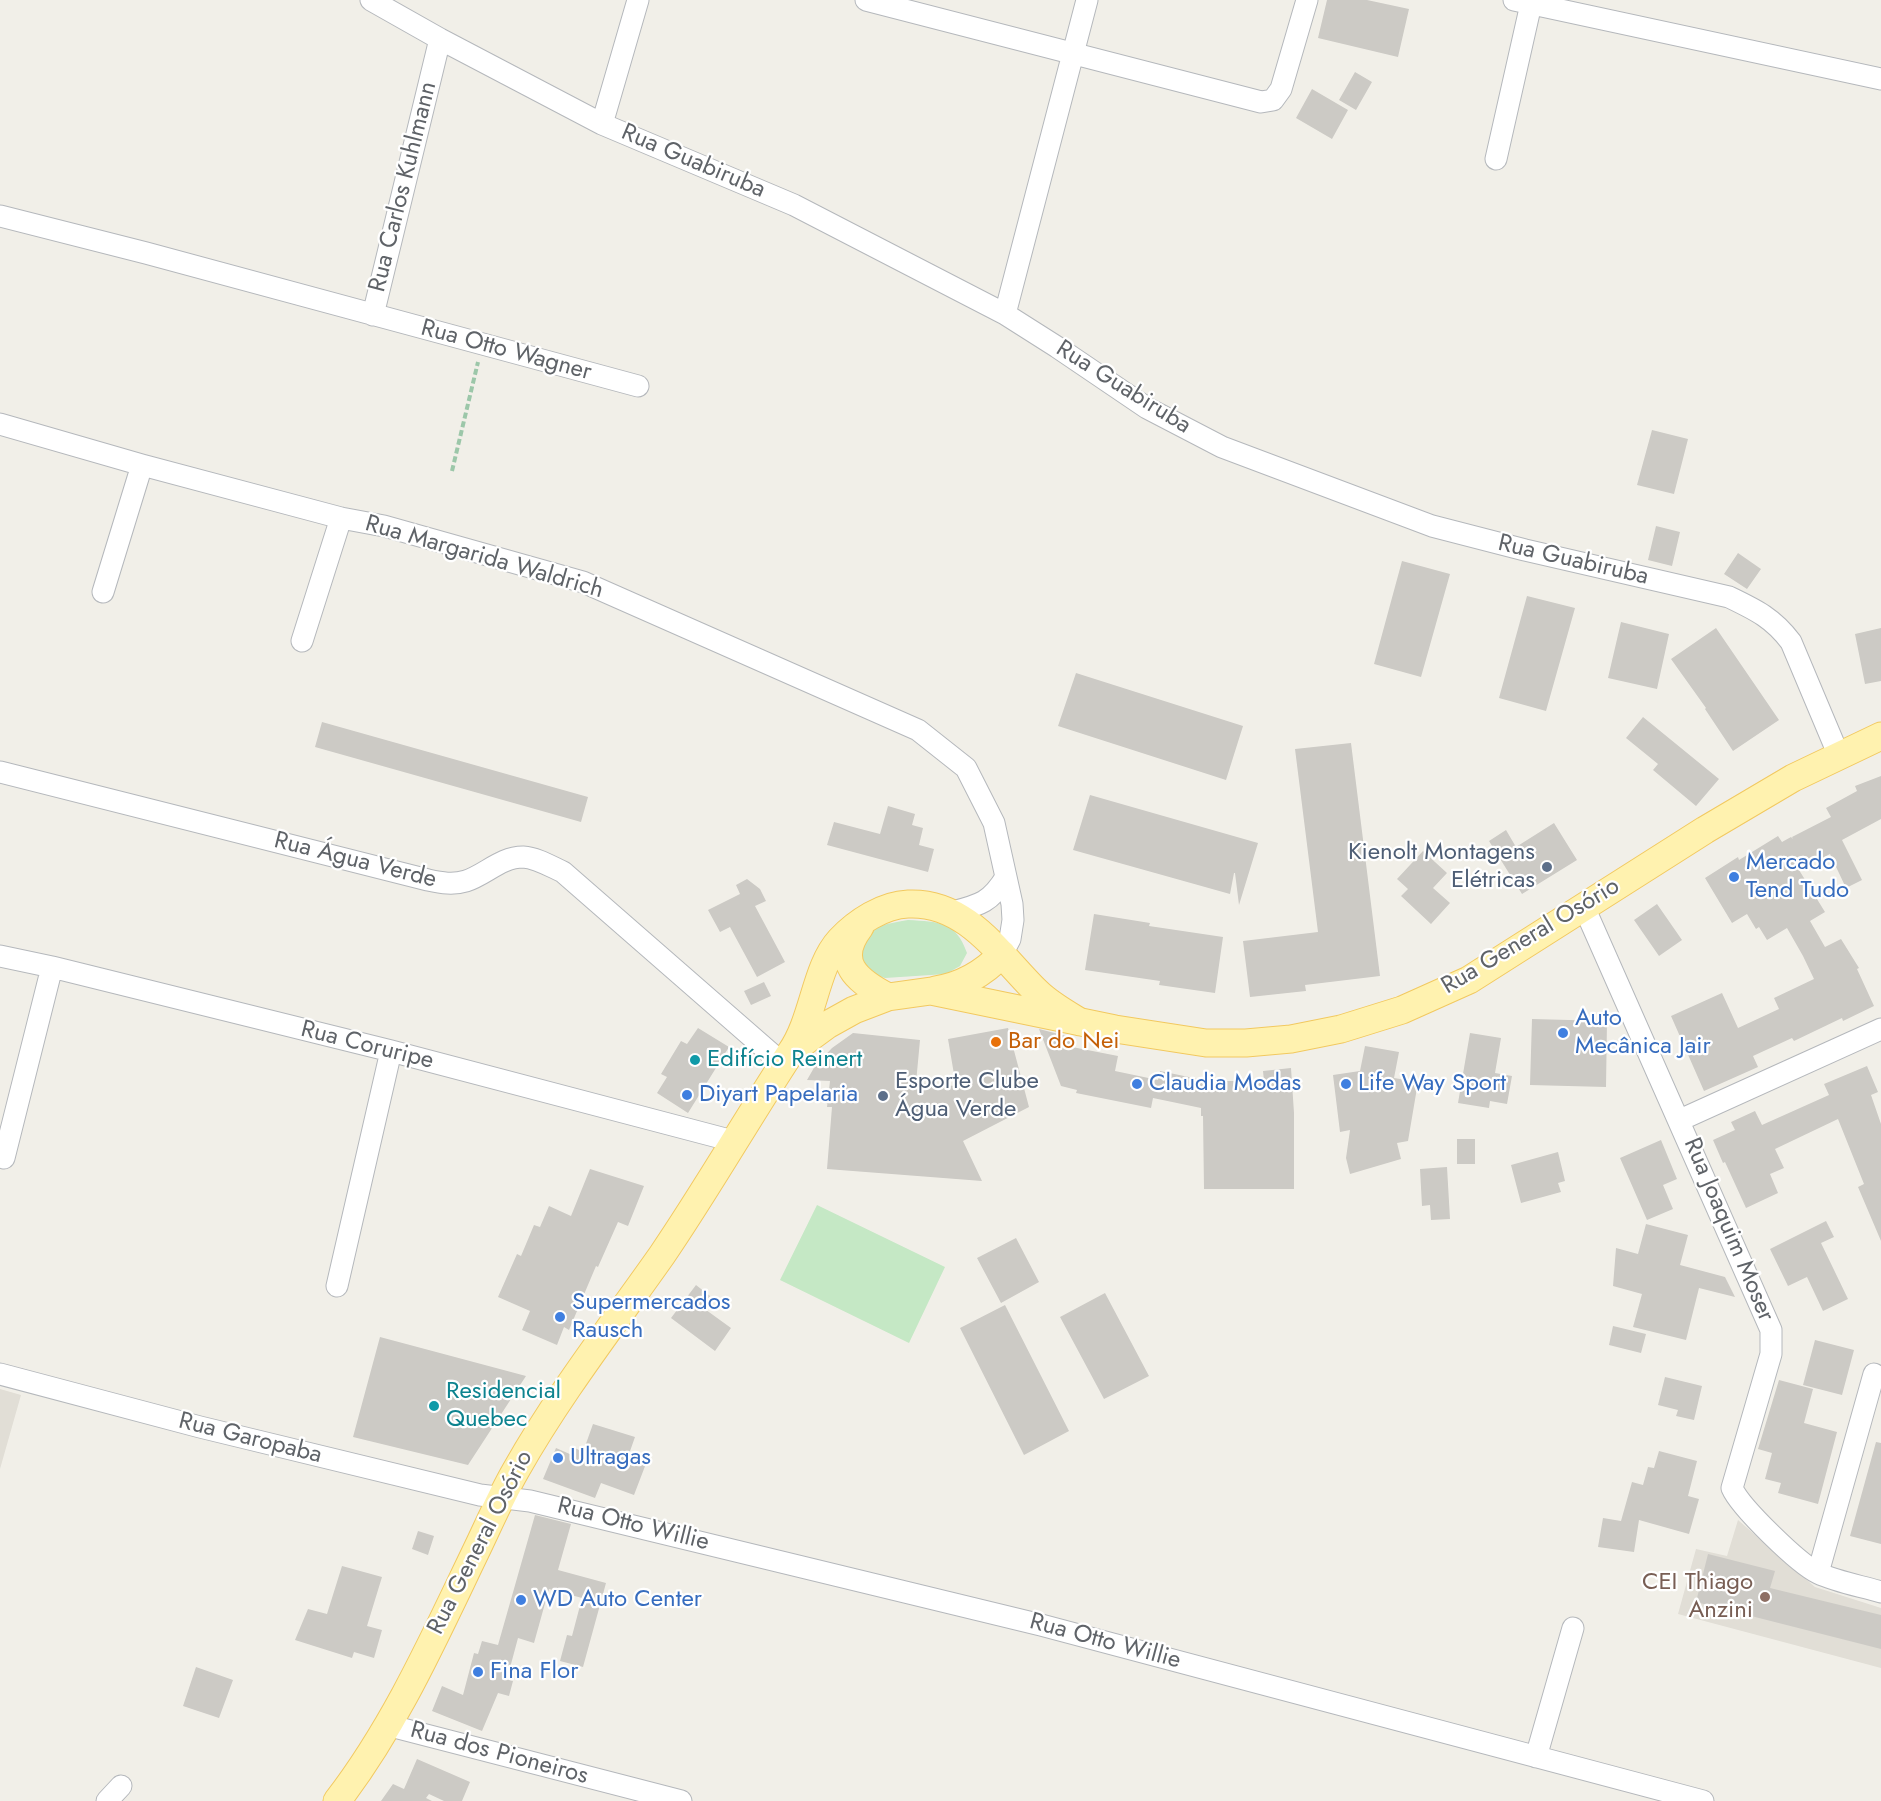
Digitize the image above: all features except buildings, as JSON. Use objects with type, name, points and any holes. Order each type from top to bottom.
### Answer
[{"type":"main road","name":"Rua General Osório","points":[[788,1057],[826,1025],[854,1010],[888,997],[931,991],[1114,1029],[1216,1043],[1246,1044],[1291,1039],[1341,1029],[1402,1010],[1469,980],[1715,824],[1792,778],[1881,736]]},
{"type":"main road","name":"Rua General Osório","points":[[338,1801],[387,1725],[515,1471],[555,1405],[663,1253],[788,1057],[812,1008],[830,953],[841,939],[867,919],[884,910],[908,904],[930,906],[953,912],[980,932],[1039,994],[1080,1022]]},
{"type":"main road","points":[[867,919],[855,933],[850,945],[849,959],[854,974],[868,987],[888,997]]},
{"type":"main road","points":[[980,932],[984,953],[981,972]]},
{"type":"main road","points":[[931,991],[961,984],[981,972],[1002,954]]},
{"type":"street","name":"Rua Guabiruba","points":[[371,0],[602,124],[794,205],[1005,315],[1147,408],[1221,447],[1432,526],[1730,597],[1760,611],[1779,627],[1791,642],[1839,756]]},
{"type":"street","points":[[602,124],[638,0]]},
{"type":"street","points":[[866,0],[1261,102],[1273,100],[1281,89],[1307,0]]},
{"type":"street","points":[[1005,315],[1087,0]]},
{"type":"street","points":[[1496,159],[1523,2],[1881,79]]},
{"type":"street","name":"Rua Carlos Kuhlmann","points":[[0,216],[373,315],[440,39]]},
{"type":"street","name":"Rua Otto Wagner","points":[[373,315],[638,387]]},
{"type":"street","name":"Rua Margarida Waldrich","points":[[0,424],[142,465],[341,518],[384,526],[583,582],[918,730],[966,768],[994,823],[1013,920],[1010,939],[1002,954]]},
{"type":"street","points":[[103,592],[142,465]]},
{"type":"street","points":[[302,641],[341,518]]},
{"type":"street","name":"Rua Água Verde","points":[[0,772],[450,884],[467,880],[504,861],[522,857],[540,861],[563,872],[788,1057]]},
{"type":"street","points":[[953,912],[982,904],[991,897],[1006,877]]},
{"type":"street","name":"Rua Joaquim Moser","points":[[1584,908],[1772,1330],[1771,1354],[1732,1488],[1746,1509],[1801,1562],[1818,1573],[1881,1592]]},
{"type":"street","name":"Rua Coruripe","points":[[0,956],[391,1051],[733,1141]]},
{"type":"street","points":[[4,1158],[52,967]]},
{"type":"street","points":[[1680,1120],[1879,1036]]},
{"type":"street","points":[[337,1286],[391,1051]]},
{"type":"street","name":"Rua Garopaba","points":[[0,1374],[200,1427],[480,1495],[503,1496]]},
{"type":"street","points":[[1818,1573],[1874,1374]]},
{"type":"street","name":"Rua Otto Willie","points":[[503,1496],[1041,1625],[1703,1801]]},
{"type":"street","points":[[1536,1757],[1574,1628]]},
{"type":"street","name":"Rua dos Pioneiros","points":[[387,1725],[681,1801]]},
{"type":"path","points":[[452,471],[483,344]]},
{"type":"shaded area","points":[[0,1389],[21,1395],[0,1469]]},
{"type":"shaded area","name":"CEI Thiago Anzini","points":[[1738,1520],[1815,1587],[1881,1608],[1881,1668],[1678,1614],[1696,1549],[1727,1556]]},
{"type":"green space","points":[[908,920],[937,923],[952,929],[963,942],[967,953],[960,966],[946,974],[885,978],[873,974],[860,958],[871,933],[881,926]]},
{"type":"green space","points":[[817,1205],[945,1267],[909,1343],[780,1280]]},
{"type":"place","name":"Kienolt Montagens Elétricas","points":[[1547,867]]},
{"type":"place","name":"Mercado Tend Tudo","points":[[1734,877]]},
{"type":"place","name":"Auto Mecânica Jair","points":[[1563,1033]]},
{"type":"place","name":"Bar do Nei","points":[[996,1042]]},
{"type":"place","name":"Edifício Reinert","points":[[695,1060]]},
{"type":"place","name":"Claudia Modas","points":[[1137,1084]]},
{"type":"place","name":"Life Way Sport","points":[[1346,1084]]},
{"type":"place","name":"Diyart Papelaria","points":[[687,1095]]},
{"type":"place","name":"Esporte Clube Água Verde","points":[[883,1096]]},
{"type":"place","name":"Supermercados Rausch","points":[[560,1317]]},
{"type":"place","name":"Residencial Quebec","points":[[434,1406]]},
{"type":"place","name":"Ultragas","points":[[558,1458]]},
{"type":"place","name":"CEI Thiago Anzini","points":[[1765,1597]]},
{"type":"place","name":"WD Auto Center","points":[[521,1600]]},
{"type":"place","name":"Fina Flor","points":[[478,1672]]}]
